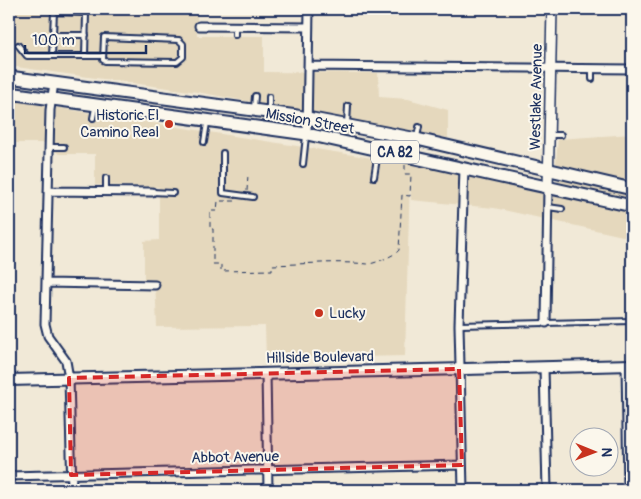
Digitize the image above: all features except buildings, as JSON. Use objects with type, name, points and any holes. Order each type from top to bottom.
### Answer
[{"type":"main road","name":"Mission Street","points":[[9,77],[269,112],[417,139],[632,189]]},
{"type":"main road","name":"Mission Street","points":[[9,93],[307,134],[379,148],[632,206]]},
{"type":"main road","name":"Hillside Boulevard","points":[[9,380],[264,370],[459,369],[629,365]]},
{"type":"street","points":[[307,134],[309,9]]},
{"type":"street","name":"Westlake Avenue","points":[[548,187],[552,9]]},
{"type":"street","points":[[199,26],[235,27],[255,30],[308,27]]},
{"type":"street","points":[[308,66],[632,69]]},
{"type":"street","points":[[54,83],[47,122],[49,146],[45,324],[53,348],[66,361],[69,378],[72,490]]},
{"type":"street","points":[[463,490],[459,325],[464,168]]},
{"type":"street","points":[[546,323],[548,187]]},
{"type":"street","points":[[48,191],[152,192]]},
{"type":"street","points":[[46,284],[155,285]]},
{"type":"street","points":[[628,490],[629,365]]},
{"type":"street","points":[[544,367],[547,490]]},
{"type":"street","points":[[264,370],[268,490]]},
{"type":"street","name":"Abbot Avenue","points":[[9,476],[462,465]]},
{"type":"lane","points":[[52,56],[54,12],[86,13],[85,56]]},
{"type":"lane","points":[[235,27],[235,35]]},
{"type":"lane","points":[[53,35],[86,35]]},
{"type":"lane","points":[[104,37],[179,40],[183,44],[183,57],[177,62],[108,62],[103,60],[103,56],[104,37]]},
{"type":"lane","points":[[18,45],[27,56],[103,56]]},
{"type":"lane","points":[[592,68],[592,80]]},
{"type":"lane","points":[[254,110],[255,96]]},
{"type":"lane","points":[[269,112],[270,97]]},
{"type":"lane","points":[[92,118],[96,105]]},
{"type":"lane","points":[[346,126],[348,106]]},
{"type":"lane","points":[[204,142],[208,120]]},
{"type":"lane","points":[[417,139],[419,127]]},
{"type":"lane","points":[[303,164],[307,134]]},
{"type":"lane","points":[[550,135],[561,135]]},
{"type":"lane","points":[[49,146],[64,147]]},
{"type":"lane","points":[[374,177],[379,148]]},
{"type":"lane","points":[[223,153],[222,192],[227,196],[252,197]]},
{"type":"lane","points":[[106,178],[106,192]]},
{"type":"lane","points":[[152,192],[173,193]]},
{"type":"lane","points":[[548,208],[562,209]]},
{"type":"lane","points":[[459,325],[632,321]]},
{"type":"path","points":[[248,174],[246,201],[218,201],[217,211],[210,211],[213,264],[221,264],[221,271],[272,270],[272,265],[346,262],[369,264],[396,254],[399,250],[402,196],[410,196],[411,174],[405,174],[406,154]]},
{"type":"highlighted area","points":[[459,369],[462,465],[71,475],[69,378]]},
{"type":"shaded area","points":[[9,9],[197,9],[197,36],[264,36],[264,72],[378,73],[379,97],[408,99],[448,110],[448,138],[197,92],[9,66]]},
{"type":"shaded area","points":[[9,100],[410,164],[559,197],[556,162],[558,139],[632,134],[632,238],[494,208],[411,200],[410,178],[405,356],[266,359],[265,326],[157,327],[155,280],[144,280],[144,241],[159,240],[159,187],[95,185],[95,154],[59,154],[44,143],[9,143]]},
{"type":"place","name":"Historic El Camino Real","points":[[169,124]]},
{"type":"place","name":"Lucky","points":[[319,313]]}]
